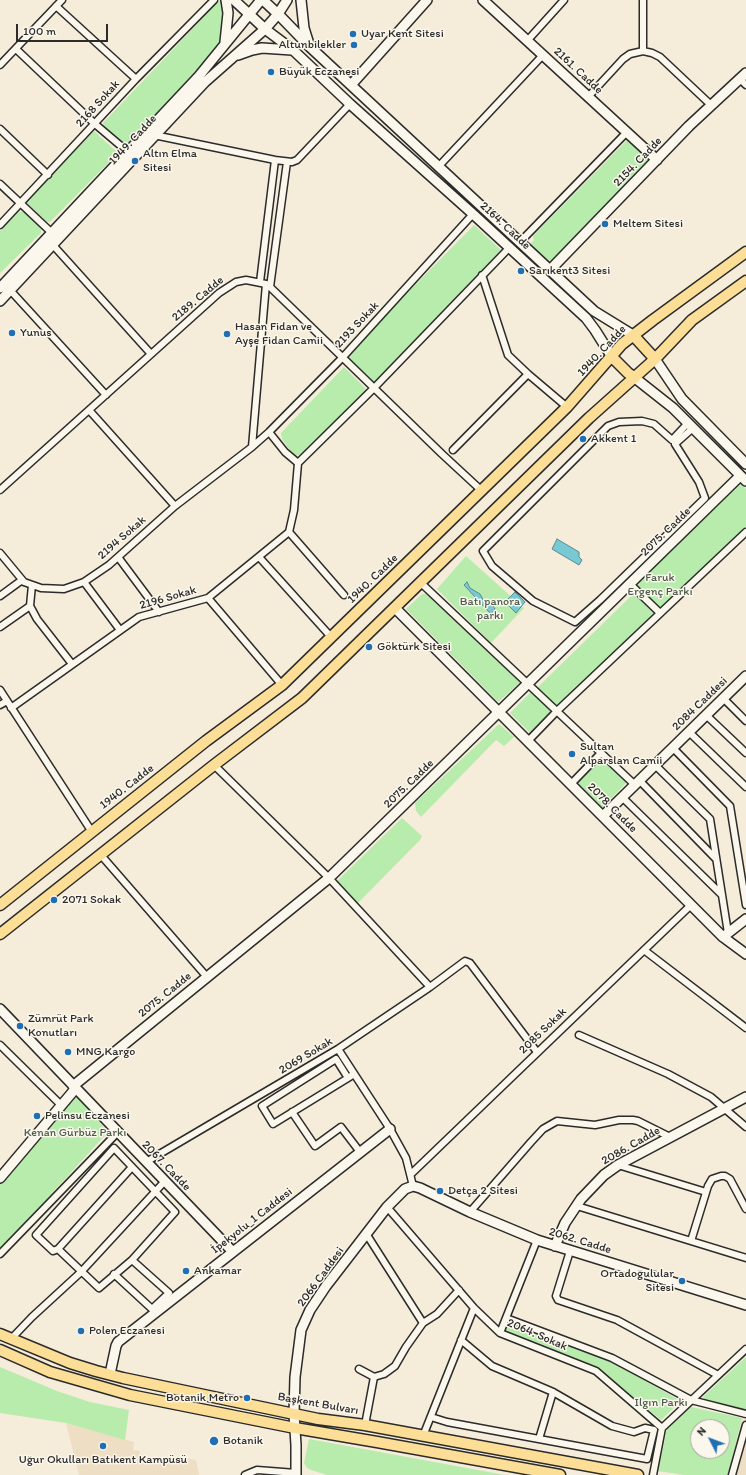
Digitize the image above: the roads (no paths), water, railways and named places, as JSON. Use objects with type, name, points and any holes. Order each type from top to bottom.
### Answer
[{"type":"main road","name":"1940. Cadde","points":[[0,905],[206,741],[282,685],[332,638],[567,407],[622,344],[746,252]]},
{"type":"main road","points":[[0,934],[100,854],[302,698],[589,418],[655,359],[692,320],[746,282]]},
{"type":"main road","name":"2164. Cadde","points":[[633,335],[655,359]]},
{"type":"main road","name":"2164. Cadde","points":[[612,357],[635,378]]},
{"type":"main road","name":"Başkent Bulvarı","points":[[0,1334],[70,1363],[110,1374],[294,1414],[364,1425],[638,1475]]},
{"type":"main road","points":[[0,1350],[50,1372],[130,1395],[153,1398],[295,1428],[560,1475]]},
{"type":"street","points":[[0,65],[62,0]]},
{"type":"street","name":"2168 Sokak","points":[[0,225],[136,79],[214,0]]},
{"type":"street","points":[[225,45],[228,13],[226,0]]},
{"type":"street","name":"2164. Cadde","points":[[234,0],[248,15],[293,50],[350,104],[586,318],[612,357]]},
{"type":"street","name":"1949. Cadde","points":[[0,288],[199,76],[248,15],[262,0]]},
{"type":"street","name":"2164. Cadde","points":[[262,0],[310,47],[594,311],[633,335]]},
{"type":"street","name":"1949. Cadde","points":[[0,301],[205,82],[229,59],[265,29],[278,14],[287,0]]},
{"type":"street","points":[[302,0],[304,28],[310,47]]},
{"type":"street","points":[[351,85],[427,0]]},
{"type":"street","name":"2161. Cadde","points":[[483,0],[657,160]]},
{"type":"street","points":[[527,41],[564,0]]},
{"type":"street","points":[[643,51],[644,0]]},
{"type":"street","points":[[56,6],[136,79]]},
{"type":"street","points":[[229,59],[252,50],[262,48],[293,50]]},
{"type":"street","points":[[16,49],[95,124],[128,152]]},
{"type":"street","points":[[588,96],[623,59],[630,54],[643,51],[660,57],[711,105]]},
{"type":"street","points":[[439,166],[543,55]]},
{"type":"street","points":[[743,75],[746,85]]},
{"type":"street","name":"2154. Cadde","points":[[550,270],[711,105],[743,75]]},
{"type":"street","points":[[154,135],[287,162],[296,160],[350,104]]},
{"type":"street","points":[[0,129],[48,175]]},
{"type":"street","points":[[520,242],[627,132]]},
{"type":"street","points":[[252,447],[275,160]]},
{"type":"street","points":[[265,284],[287,162]]},
{"type":"street","points":[[0,184],[52,233]]},
{"type":"street","name":"2193 Sokak","points":[[252,447],[269,432],[343,357],[473,214]]},
{"type":"street","points":[[52,244],[151,354]]},
{"type":"street","points":[[344,595],[288,532],[294,510],[298,463],[374,388],[482,275],[510,248]]},
{"type":"street","points":[[482,275],[508,355],[567,407]]},
{"type":"street","name":"2189. Cadde","points":[[0,490],[224,290],[236,282],[246,280],[265,284]]},
{"type":"street","points":[[265,284],[482,491]]},
{"type":"street","points":[[10,290],[106,395]]},
{"type":"street","name":"2164. Cadde","points":[[655,359],[682,399],[746,464]]},
{"type":"street","points":[[454,450],[528,374]]},
{"type":"street","name":"2164. Cadde","points":[[635,378],[662,398],[743,478]]},
{"type":"street","points":[[89,410],[175,506]]},
{"type":"street","points":[[642,421],[654,424],[674,442],[699,482],[705,498],[600,600],[575,622],[533,600],[492,566],[483,551],[608,426],[619,422],[642,421]]},
{"type":"street","points":[[674,442],[691,426]]},
{"type":"street","points":[[269,432],[285,452],[298,463]]},
{"type":"street","name":"2194 Sokak","points":[[0,553],[22,580],[32,585],[41,588],[64,589],[84,582],[109,566],[175,506],[252,447]]},
{"type":"street","name":"2075. Cadde","points":[[0,1178],[61,1105],[74,1087],[329,878],[630,584],[743,478]]},
{"type":"street","name":"2196 Sokak","points":[[12,708],[139,617],[208,598],[288,532]]},
{"type":"street","points":[[528,742],[557,711],[746,532]]},
{"type":"street","points":[[118,557],[160,612]]},
{"type":"street","points":[[259,557],[332,638]]},
{"type":"street","points":[[0,596],[22,580]]},
{"type":"street","points":[[84,582],[120,630]]},
{"type":"street","points":[[420,583],[601,753],[637,783],[716,859]]},
{"type":"street","points":[[630,584],[660,613]]},
{"type":"street","points":[[32,585],[30,606],[36,619],[72,664]]},
{"type":"street","points":[[208,598],[282,685]]},
{"type":"street","points":[[0,627],[30,606]]},
{"type":"street","name":"2078. Cadde","points":[[395,608],[691,905],[746,954]]},
{"type":"street","name":"2084 Caddesi","points":[[603,816],[723,698],[744,682]]},
{"type":"street","points":[[0,690],[92,832]]},
{"type":"street","points":[[723,698],[746,721]]},
{"type":"street","points":[[0,705],[7,701]]},
{"type":"street","points":[[706,715],[746,753]]},
{"type":"street","points":[[689,732],[746,787]]},
{"type":"street","points":[[673,748],[730,806],[746,905]]},
{"type":"street","points":[[571,784],[601,753]]},
{"type":"street","points":[[214,765],[329,878],[430,987]]},
{"type":"street","points":[[655,765],[708,815],[711,824],[722,895],[726,935]]},
{"type":"street","points":[[622,797],[722,895]]},
{"type":"street","points":[[100,854],[207,977]]},
{"type":"street","name":"2085 Sokak","points":[[411,1174],[691,905]]},
{"type":"street","points":[[726,935],[746,919]]},
{"type":"street","points":[[644,950],[746,1028]]},
{"type":"street","name":"2069 Sokak","points":[[146,1162],[338,1049],[430,987],[465,961],[470,963],[537,1052]]},
{"type":"street","name":"2067. Cadde","points":[[0,1009],[232,1252]]},
{"type":"street","points":[[579,1035],[668,1074],[711,1096],[746,1127]]},
{"type":"street","points":[[0,1045],[61,1105]]},
{"type":"street","points":[[338,1049],[390,1129],[406,1158],[413,1186]]},
{"type":"street","points":[[348,1078],[336,1060],[262,1106],[273,1124],[348,1078],[354,1074]]},
{"type":"street","name":"2086. Cadde","points":[[555,1246],[565,1223],[576,1206],[594,1184],[604,1175],[618,1165],[746,1097]]},
{"type":"street","points":[[292,1112],[315,1146],[341,1128],[360,1152]]},
{"type":"street","points":[[470,1212],[543,1129],[557,1121],[596,1125],[619,1120],[633,1120],[670,1137]]},
{"type":"street","name":"İpekyolu_1 Caddesi","points":[[110,1374],[118,1342],[390,1129]]},
{"type":"street","points":[[0,1254],[118,1132]]},
{"type":"street","points":[[58,1249],[99,1288],[132,1260],[175,1212],[114,1148],[36,1235],[53,1250],[58,1249],[132,1167]]},
{"type":"street","points":[[618,1165],[706,1192]]},
{"type":"street","points":[[691,1241],[708,1186],[712,1179],[725,1176],[730,1179],[746,1209]]},
{"type":"street","points":[[11,1339],[32,1317],[81,1272],[165,1181]]},
{"type":"street","name":"2062. Cadde","points":[[413,1186],[537,1240],[746,1305]]},
{"type":"street","name":"2066 Caddesi","points":[[299,1474],[294,1414],[300,1330],[304,1320],[326,1286],[367,1235],[387,1207],[404,1189],[413,1186]]},
{"type":"street","points":[[576,1206],[746,1258]]},
{"type":"street","name":"2064. Sokak","points":[[387,1207],[474,1308],[500,1333],[596,1371],[662,1428]]},
{"type":"street","points":[[367,1235],[423,1323]]},
{"type":"street","points":[[500,1333],[537,1240]]},
{"type":"street","points":[[570,1251],[556,1296],[558,1300],[618,1320],[718,1375]]},
{"type":"street","points":[[114,1274],[152,1309],[169,1293],[132,1260]]},
{"type":"street","points":[[359,1369],[374,1377],[384,1374],[395,1366],[423,1323],[437,1314],[459,1290]]},
{"type":"street","points":[[423,1436],[474,1308]]},
{"type":"street","points":[[506,1318],[612,1358],[691,1400],[746,1414]]},
{"type":"street","points":[[430,1417],[446,1422],[647,1459],[654,1430],[645,1428],[634,1432],[612,1426],[553,1392],[492,1366],[461,1340]]},
{"type":"street","points":[[653,1475],[662,1428],[746,1349]]},
{"type":"street","points":[[364,1425],[374,1377]]},
{"type":"street","points":[[539,1439],[553,1392]]},
{"type":"street","points":[[732,1475],[746,1425]]},
{"type":"street","points":[[246,1475],[257,1470],[299,1474]]},
{"type":"water","points":[[557,539],[579,552],[579,557],[582,560],[579,565],[552,549]]},
{"type":"water","points":[[467,582],[470,588],[480,594],[485,603],[493,606],[495,609],[493,612],[490,613],[464,585]]},
{"type":"water","points":[[515,592],[525,602],[516,613],[508,605],[508,599]]},
{"type":"place","name":"Uyar Kent Sitesi","points":[[353,34]]},
{"type":"place","name":"Altunbilekler","points":[[354,45]]},
{"type":"place","name":"Büyük Eczanesi","points":[[271,72]]},
{"type":"place","name":"Altın Elma Sitesi","points":[[135,161]]},
{"type":"place","name":"Meltem Sitesi","points":[[605,224]]},
{"type":"place","name":"Sarıkent3 Sitesi","points":[[521,271]]},
{"type":"place","name":"Yunus","points":[[12,333]]},
{"type":"place","name":"Hasan Fidan ve Ayşe Fidan Camii","points":[[227,334]]},
{"type":"place","name":"Akkent 1","points":[[583,439]]},
{"type":"place","name":"Göktürk Sitesi","points":[[369,647]]},
{"type":"place","name":"Sultan Alparslan Camii","points":[[572,754]]},
{"type":"place","name":"2071 Sokak","points":[[54,900]]},
{"type":"place","name":"Zümrüt Park Konutları","points":[[20,1026]]},
{"type":"place","name":"MNG Kargo","points":[[68,1052]]},
{"type":"place","name":"Pelinsu Eczanesi","points":[[37,1116]]},
{"type":"place","name":"Detça 2 Sitesi","points":[[440,1191]]},
{"type":"place","name":"Ankamar","points":[[186,1271]]},
{"type":"place","name":"Ortadoğulular Sitesi","points":[[682,1281]]},
{"type":"place","name":"Polen Eczanesi","points":[[81,1331]]},
{"type":"place","name":"Botanik Metro","points":[[247,1398]]},
{"type":"place","name":"Botanik","points":[[214,1441]]},
{"type":"place","name":"Uğur Okulları Batıkent Kampüsü","points":[[103,1446]]},
{"type":"park label","name":"Faruk Ergenç Parkı","points":[[660,585]]},
{"type":"park label","name":"Batı panora parkı","points":[[490,609]]},
{"type":"park label","name":"Kenan Gürbüz Parkı","points":[[75,1133]]},
{"type":"park label","name":"Ilgın Parkı","points":[[661,1403]]}]
